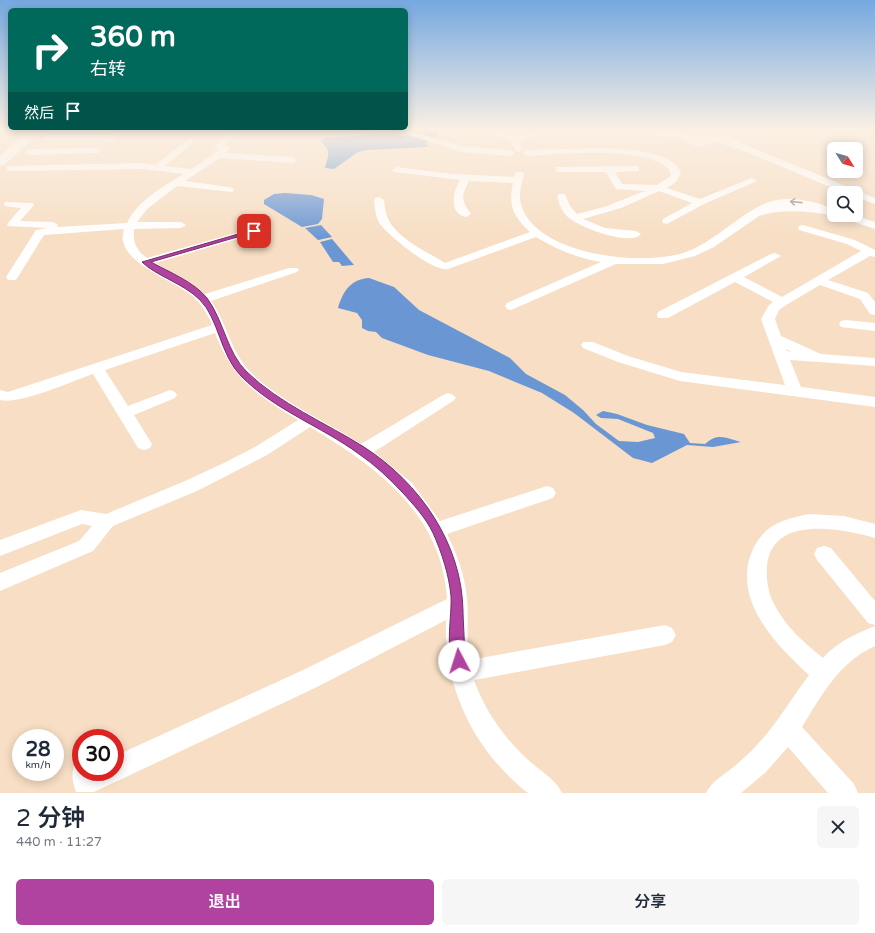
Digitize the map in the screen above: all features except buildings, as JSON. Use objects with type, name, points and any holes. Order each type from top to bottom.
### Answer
[{"type":"street","points":[[29,166],[77,168],[128,166]]},
{"type":"street","points":[[128,166],[158,167],[194,172]]},
{"type":"street","points":[[201,166],[194,172],[174,183],[145,205],[131,226],[128,242],[131,249],[145,262],[184,284],[203,299],[218,327],[231,357],[244,374],[260,388],[362,451],[389,472],[418,502],[437,530],[454,574],[457,604],[457,649],[461,672],[471,704],[485,727],[511,761],[531,781],[549,793]]},
{"type":"street","points":[[397,170],[466,178],[501,166]]},
{"type":"street","points":[[518,166],[515,202],[520,214],[537,233],[568,249],[614,260],[653,261],[682,257],[706,246],[770,204],[781,202],[809,204],[827,210]]},
{"type":"street","points":[[576,217],[616,207],[658,188],[675,178],[676,173],[672,166]]},
{"type":"street","points":[[788,166],[835,186]]},
{"type":"street","points":[[560,168],[636,169]]},
{"type":"street","points":[[609,169],[619,187],[658,188],[700,202]]},
{"type":"street","points":[[466,178],[457,197],[460,208],[466,214]]},
{"type":"street","points":[[667,221],[700,202],[752,181]]},
{"type":"street","points":[[174,183],[229,190]]},
{"type":"street","points":[[562,196],[566,208],[584,223],[607,232],[636,234]]},
{"type":"street","points":[[863,197],[875,201]]},
{"type":"street","points":[[379,200],[382,216],[389,228],[406,242],[444,267],[537,233]]},
{"type":"street","points":[[9,204],[29,205],[12,224],[44,229],[181,225]]},
{"type":"street","points":[[863,222],[875,226]]},
{"type":"street","points":[[803,228],[839,238],[872,252]]},
{"type":"street","points":[[12,277],[44,229]]},
{"type":"street","points":[[145,262],[254,231]]},
{"type":"street","points":[[795,392],[768,319],[774,308],[782,302],[872,252]]},
{"type":"street","points":[[663,315],[775,256]]},
{"type":"street","points":[[512,306],[614,260]]},
{"type":"street","points":[[203,299],[293,270]]},
{"type":"street","points":[[735,278],[782,302]]},
{"type":"street","points":[[819,281],[864,296],[875,311]]},
{"type":"street","points":[[846,324],[875,327]]},
{"type":"street","points":[[0,395],[8,397],[19,394],[218,327]]},
{"type":"street","points":[[776,339],[818,358]]},
{"type":"street","points":[[588,345],[623,360],[680,376],[875,402]]},
{"type":"street","points":[[782,355],[875,362]]},
{"type":"street","points":[[97,368],[144,444]]},
{"type":"street","points":[[125,413],[170,395]]},
{"type":"street","points":[[362,451],[448,398]]},
{"type":"street","points":[[0,582],[86,546],[107,521],[191,486],[232,466],[261,451],[310,420]]},
{"type":"street","points":[[437,530],[547,493]]},
{"type":"street","points":[[0,548],[81,517],[107,521]]},
{"type":"street","points":[[823,673],[780,632],[766,610],[757,586],[756,566],[762,546],[774,534],[790,525],[812,521],[834,520],[875,531]]},
{"type":"street","points":[[824,554],[875,616]]},
{"type":"street","points":[[124,764],[309,679],[457,604]]},
{"type":"street","points":[[461,672],[666,634]]},
{"type":"street","points":[[719,793],[735,782],[765,756],[787,728],[823,673],[842,654],[864,640],[875,636]]},
{"type":"street","points":[[787,728],[845,793]]},
{"type":"water","points":[[325,166],[338,166],[334,169],[325,168]]},
{"type":"water","points":[[285,193],[311,195],[324,199],[322,219],[318,224],[302,227],[264,204],[264,200],[274,194]]},
{"type":"water","points":[[321,225],[332,237],[318,240],[305,228]]},
{"type":"water","points":[[332,239],[354,265],[342,266],[339,262],[333,262],[320,242]]},
{"type":"water","points":[[369,278],[394,287],[419,310],[510,358],[526,374],[565,395],[583,410],[596,424],[619,441],[638,442],[655,438],[653,433],[618,419],[601,418],[596,415],[603,411],[617,414],[647,425],[684,434],[690,443],[705,444],[718,437],[741,442],[713,447],[687,445],[652,463],[633,458],[574,413],[542,393],[489,371],[428,355],[382,338],[376,332],[368,331],[362,328],[362,320],[357,313],[338,308],[345,291],[353,283]]},
{"type":"route","points":[[254,231],[145,262],[184,284],[203,299],[212,313],[234,362],[244,374],[260,388],[362,451],[389,472],[418,502],[437,530],[454,574],[457,597],[457,649],[459,661]]}]
